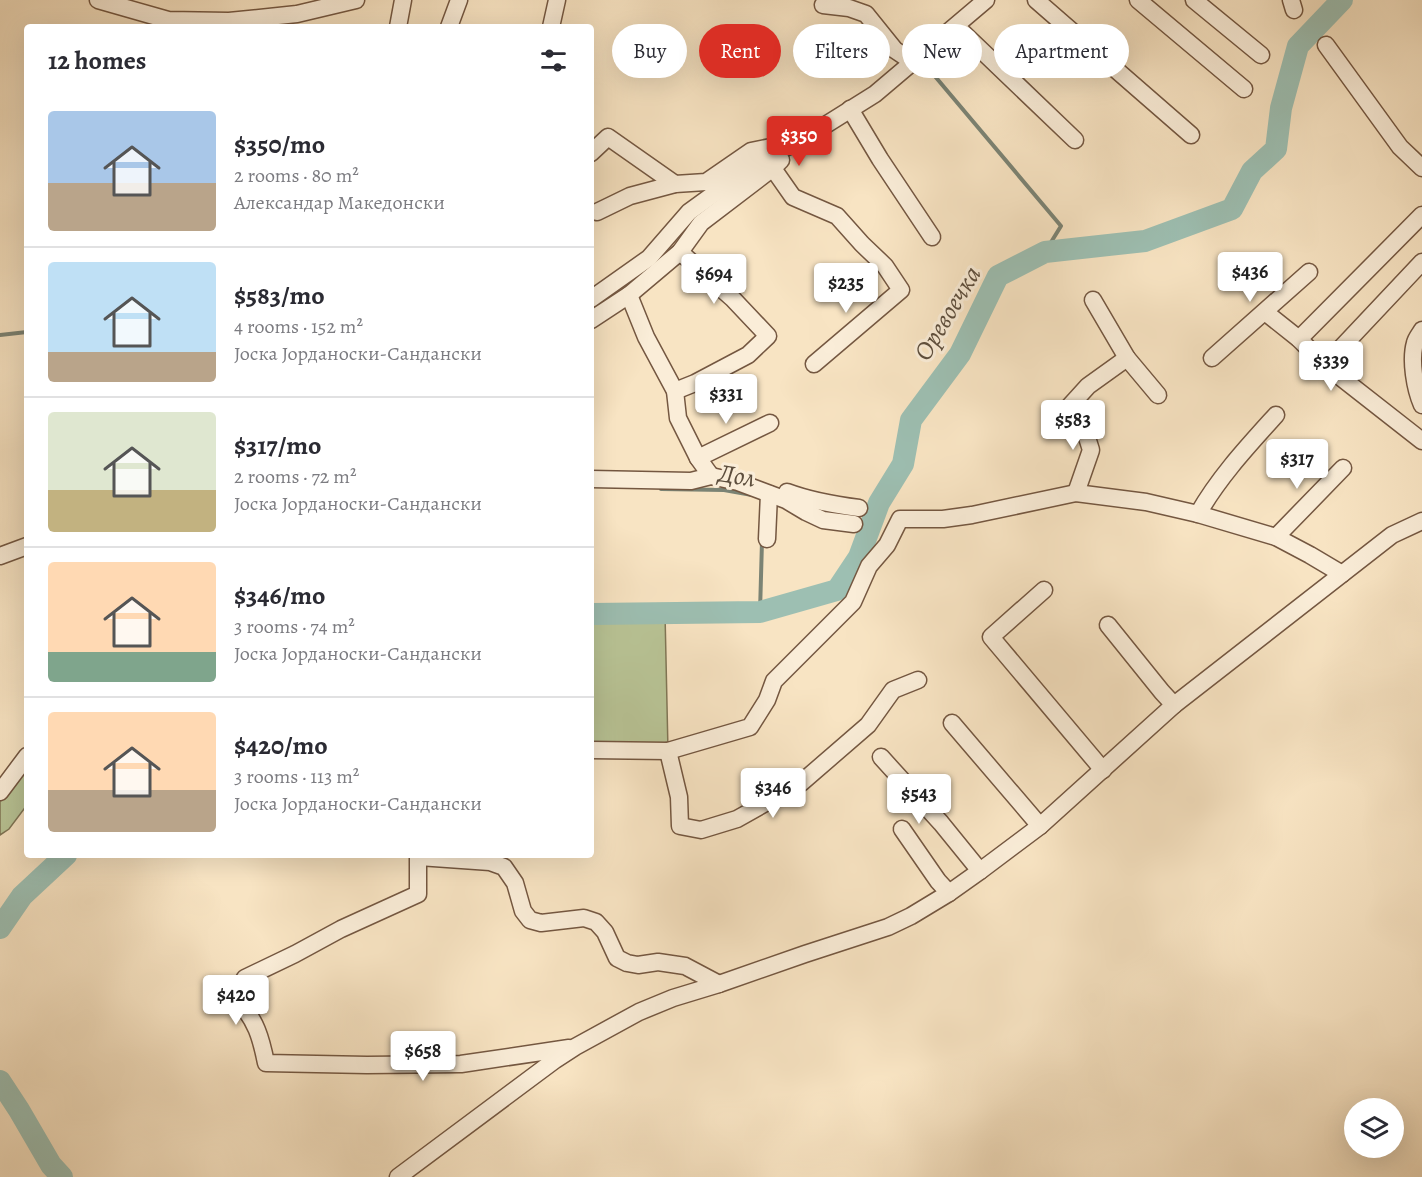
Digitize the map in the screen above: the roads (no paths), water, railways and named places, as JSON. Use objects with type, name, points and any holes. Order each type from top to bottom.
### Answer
[{"type":"street","points":[[98,0],[168,20],[229,21],[296,20],[356,0]]},
{"type":"street","points":[[399,24],[403,0]]},
{"type":"street","points":[[450,24],[459,0]]},
{"type":"street","points":[[552,24],[557,0]]},
{"type":"street","points":[[958,24],[986,0]]},
{"type":"street","points":[[1036,0],[1191,135]]},
{"type":"street","points":[[1138,0],[1244,89]]},
{"type":"street","points":[[1194,0],[1261,55]]},
{"type":"street","points":[[823,5],[849,8],[866,14],[895,50],[902,55]]},
{"type":"street","points":[[1326,45],[1400,147],[1422,168]]},
{"type":"street","points":[[982,51],[1075,140]]},
{"type":"street","points":[[594,297],[649,258],[689,212],[874,94],[902,71]]},
{"type":"street","points":[[850,109],[932,237]]},
{"type":"street","points":[[594,150],[608,137],[675,184]]},
{"type":"street","points":[[597,212],[630,196],[675,184],[706,182],[751,151],[800,141]]},
{"type":"street","points":[[594,318],[629,295],[680,252],[701,223],[769,163]]},
{"type":"street","points":[[769,163],[793,197],[837,216],[885,266],[901,290],[814,364]]},
{"type":"street","points":[[1299,339],[1422,215]]},
{"type":"street","points":[[675,391],[748,355],[768,336],[733,299],[680,252]]},
{"type":"street","points":[[1325,365],[1422,262]]},
{"type":"street","points":[[1212,358],[1309,272]]},
{"type":"street","points":[[629,295],[646,337],[675,391],[678,418],[698,458],[711,477]]},
{"type":"street","points":[[1093,300],[1127,358],[1158,395]]},
{"type":"street","points":[[1265,312],[1299,339],[1325,365],[1422,441]]},
{"type":"street","points":[[1422,330],[1415,342],[1413,363],[1422,405]]},
{"type":"street","points":[[1076,493],[1091,450],[1085,431],[1068,408],[1088,386],[1127,358]]},
{"type":"street","points":[[1198,514],[1231,466],[1276,415]]},
{"type":"street","points":[[698,458],[770,423]]},
{"type":"street","points":[[1276,537],[1342,468]]},
{"type":"street","points":[[594,478],[691,481],[711,477],[775,488],[829,504],[860,508]]},
{"type":"street","points":[[738,482],[786,500],[823,520],[854,524]]},
{"type":"street","points":[[594,750],[668,751],[750,727],[767,700],[774,681],[853,602],[869,566],[886,545],[900,519],[943,519],[972,515],[1076,493],[1146,502],[1198,514],[1276,537],[1342,574]]},
{"type":"street","points":[[767,539],[769,494]]},
{"type":"street","points":[[398,1177],[488,1109],[576,1047],[639,1012],[673,998],[888,927],[949,893],[1040,826],[1174,705],[1392,535],[1422,521]]},
{"type":"street","points":[[0,544],[24,536]]},
{"type":"street","points":[[0,556],[24,547]]},
{"type":"street","points":[[1044,590],[991,637],[1103,770]]},
{"type":"street","points":[[1108,625],[1174,705]]},
{"type":"street","points":[[668,751],[679,797],[680,826],[701,830],[737,819],[801,783],[868,725],[892,690],[918,680]]},
{"type":"street","points":[[952,723],[1040,826]]},
{"type":"street","points":[[881,757],[941,823],[980,871]]},
{"type":"street","points":[[0,792],[24,760]]},
{"type":"street","points":[[902,829],[949,893]]},
{"type":"street","points":[[418,858],[418,894],[341,929],[245,978],[238,989],[238,1001],[255,1024],[266,1063],[461,1064],[576,1047]]},
{"type":"street","points":[[442,858],[490,862],[504,867],[515,883],[523,911],[530,920],[541,923],[584,918],[596,922],[605,932],[617,958],[638,965],[658,962],[685,966],[719,984]]},
{"type":"waterway","name":"Оревоечка","points":[[594,614],[760,612],[837,590],[859,557],[879,503],[903,464],[911,420],[960,354],[998,276],[1045,252],[1145,241],[1232,209],[1252,171],[1276,149],[1281,108],[1298,46],[1342,0]]},
{"type":"waterway","points":[[936,78],[1061,226],[1045,252]]},
{"type":"waterway","name":"Дол","points":[[0,335],[24,332]]},
{"type":"waterway","name":"Дол","points":[[661,489],[724,490],[752,495]]},
{"type":"waterway","name":"Дол","points":[[760,612],[762,541]]},
{"type":"waterway","name":"Оревоечка","points":[[0,928],[22,896],[63,858]]},
{"type":"waterway","name":"Оревоечка","points":[[0,1081],[51,1165],[62,1177]]}]
